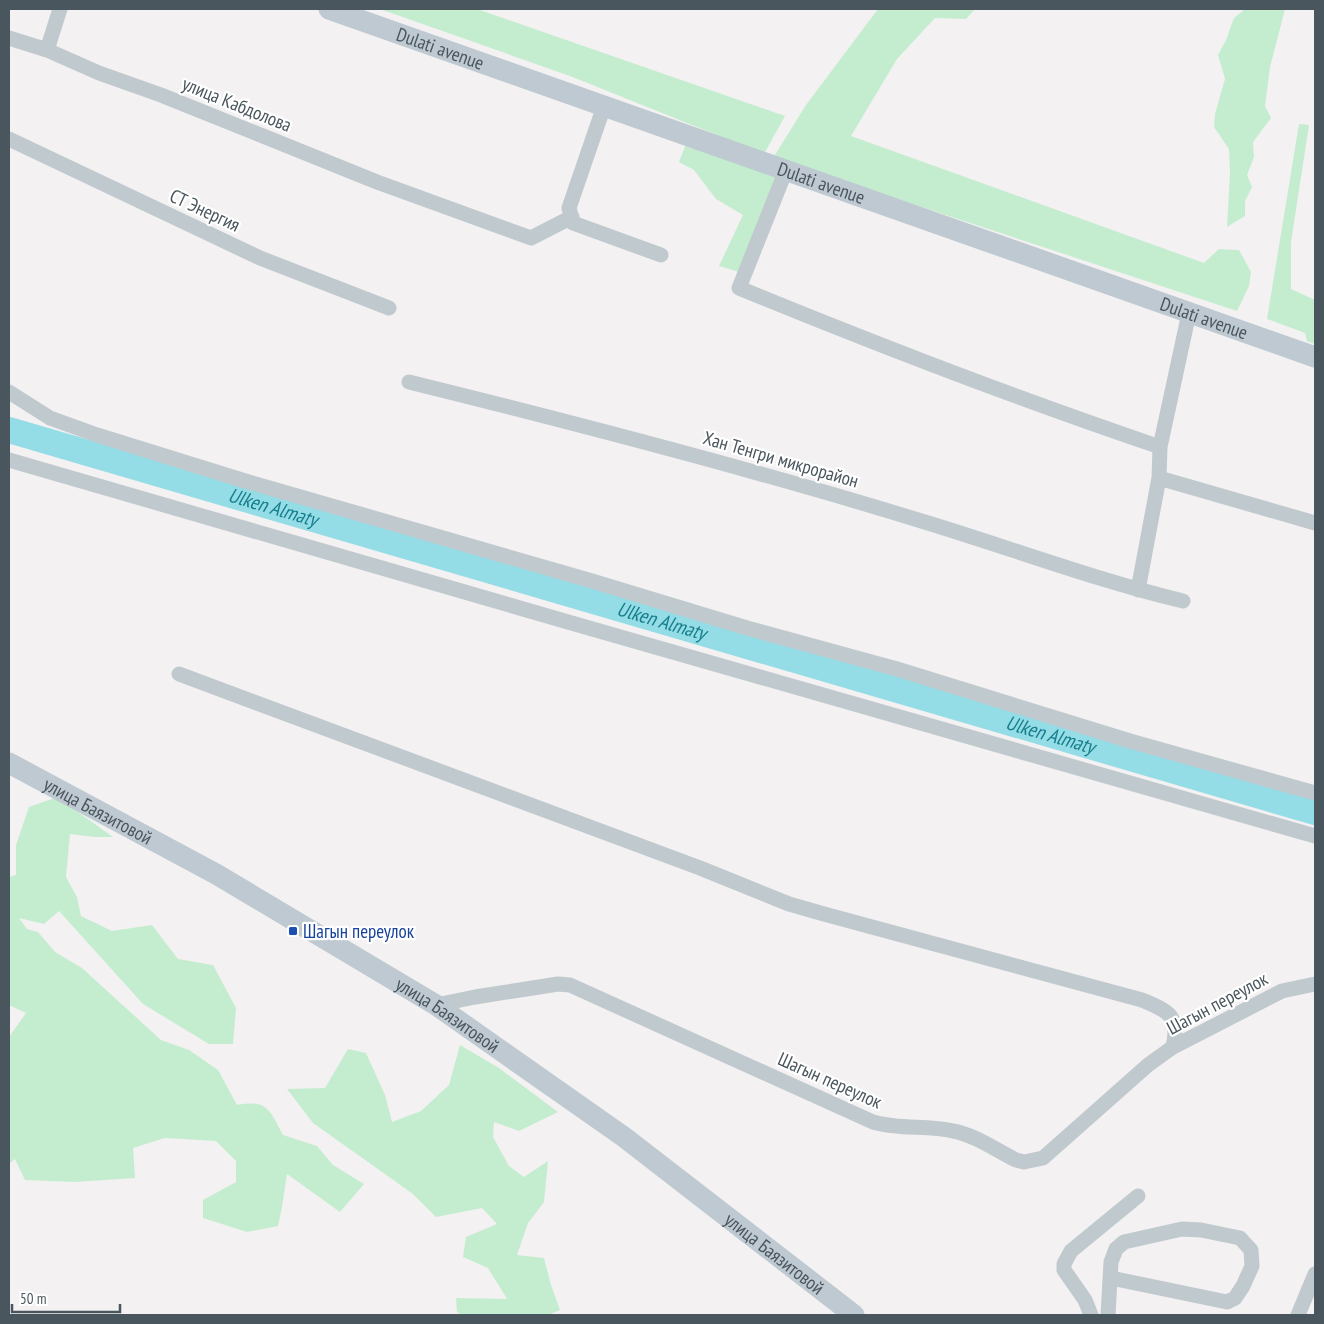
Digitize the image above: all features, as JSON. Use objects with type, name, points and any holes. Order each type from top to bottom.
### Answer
[{"type":"main road","name":"Dulati avenue","points":[[328,9],[1315,357]]},
{"type":"main road","name":"улица Баязитовой","points":[[9,762],[216,874],[436,1005],[624,1137],[854,1315]]},
{"type":"street","points":[[47,50],[60,9]]},
{"type":"street","name":"улица Кабдолова","points":[[9,38],[47,50],[99,73],[161,95],[377,182],[531,238],[572,217]]},
{"type":"street","points":[[604,106],[569,208],[574,224],[661,255]]},
{"type":"street","name":"СТ Энергия","points":[[9,139],[260,258],[389,308]]},
{"type":"street","points":[[786,170],[739,288],[872,343],[1050,410],[1160,447]]},
{"type":"street","points":[[1138,590],[1158,478],[1160,447],[1189,312]]},
{"type":"street","name":"Хан Тенгри микрорайон","points":[[410,382],[741,468],[929,523],[1138,590],[1182,601]]},
{"type":"street","points":[[9,392],[50,418],[97,435],[224,474],[747,628],[898,669],[1130,741],[1315,793]]},
{"type":"street","points":[[9,460],[594,630],[1315,836]]},
{"type":"street","points":[[1158,478],[1315,523]]},
{"type":"street","points":[[178,674],[700,868],[789,904],[1142,1000],[1161,1008],[1171,1016],[1176,1027],[1173,1048]]},
{"type":"street","name":"Шагын переулок","points":[[436,1005],[558,984],[570,985],[873,1122],[888,1126],[953,1130],[970,1136],[1016,1160],[1024,1162],[1043,1158],[1148,1065],[1173,1048],[1282,991],[1315,984]]},
{"type":"street","points":[[1091,1315],[1084,1300],[1064,1270],[1064,1264],[1071,1251],[1138,1196]]},
{"type":"street","points":[[1108,1315],[1111,1278],[1113,1255],[1116,1249],[1124,1242],[1182,1229],[1201,1230],[1240,1238],[1251,1250],[1252,1266],[1243,1286],[1235,1298],[1227,1302],[1111,1278]]},
{"type":"street","points":[[1298,1315],[1315,1274]]},
{"type":"green space","points":[[380,9],[477,9],[785,116],[764,154],[570,76]]},
{"type":"green space","points":[[878,9],[975,9],[966,19],[935,18],[897,59],[851,136],[1204,263],[1219,249],[1239,250],[1251,272],[1249,286],[1237,311],[773,158],[806,105]]},
{"type":"green space","points":[[1245,9],[1285,9],[1270,67],[1265,106],[1271,118],[1253,142],[1254,157],[1247,175],[1252,187],[1245,201],[1245,216],[1227,227],[1230,174],[1229,149],[1214,127],[1215,114],[1225,79],[1218,55],[1234,18]]},
{"type":"green space","points":[[1299,124],[1309,125],[1291,242],[1291,289],[1315,300],[1315,344],[1307,341],[1305,333],[1267,319]]},
{"type":"green space","points":[[686,144],[784,177],[746,274],[719,266],[743,215],[716,199],[694,170],[679,162]]},
{"type":"green space","points":[[57,797],[113,837],[70,834],[66,877],[77,897],[81,916],[112,931],[152,925],[178,959],[213,965],[236,1008],[233,1044],[209,1044],[143,1004],[59,911],[44,924],[19,918],[27,929],[38,932],[55,952],[82,968],[161,1040],[189,1050],[218,1070],[237,1105],[255,1104],[267,1109],[275,1119],[283,1135],[317,1146],[333,1165],[364,1184],[340,1212],[287,1174],[278,1226],[247,1232],[203,1218],[203,1200],[236,1182],[236,1161],[216,1141],[165,1138],[133,1148],[135,1178],[75,1182],[25,1180],[15,1159],[9,1164],[9,1037],[26,1013],[9,1005],[9,877],[16,875],[16,845],[29,807]]},
{"type":"green space","points":[[460,1045],[499,1068],[558,1112],[519,1131],[494,1122],[493,1137],[509,1166],[524,1177],[548,1161],[544,1202],[528,1223],[517,1255],[544,1258],[560,1310],[548,1315],[462,1315],[457,1312],[456,1298],[507,1299],[488,1268],[463,1257],[466,1237],[497,1224],[482,1208],[436,1217],[413,1194],[313,1123],[287,1089],[325,1088],[348,1049],[366,1053],[385,1095],[392,1122],[421,1111],[449,1085]]},
{"type":"waterway","name":"Ulken Almaty","points":[[9,430],[1315,812]]},
{"type":"place","name":"Шагын переулок","points":[[293,931]]}]
